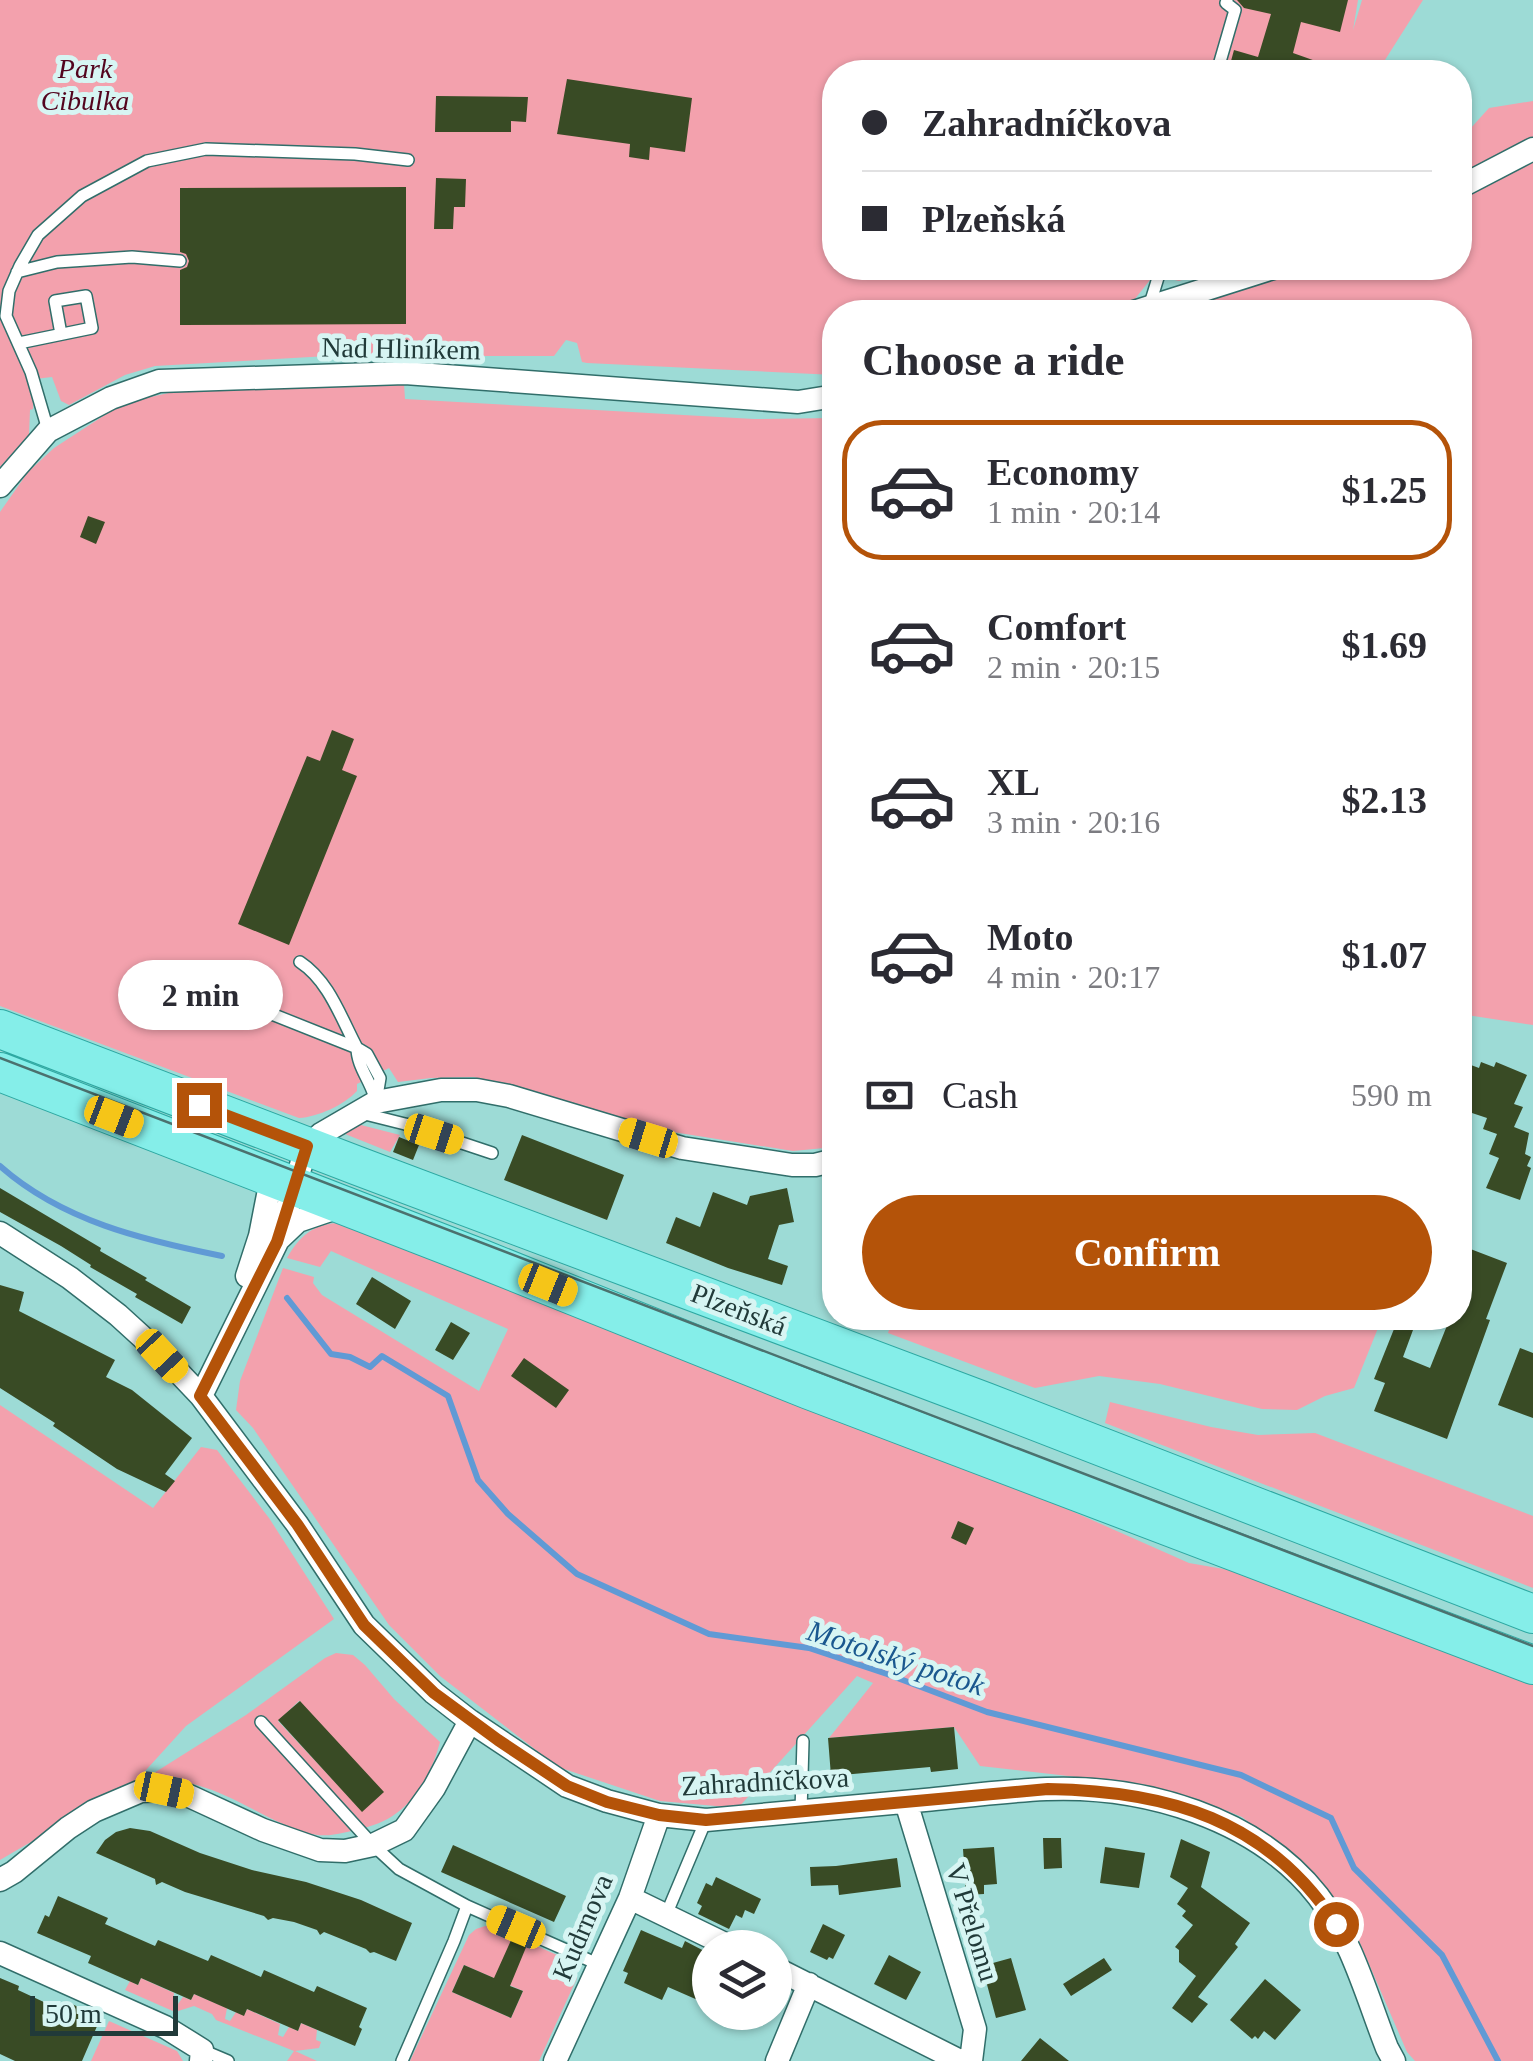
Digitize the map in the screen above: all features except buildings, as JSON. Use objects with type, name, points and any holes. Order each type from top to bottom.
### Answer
[{"type":"main road","name":"Plzeňská","points":[[0,1029],[296,1172],[986,1402],[1533,1614]]},
{"type":"main road","name":"Plzeňská","points":[[0,1072],[243,1167],[296,1172],[343,1206],[958,1447],[1533,1665]]},
{"type":"street","points":[[1472,181],[1533,149]]},
{"type":"street","points":[[1172,300],[1235,280]]},
{"type":"street","name":"Nad Hliníkem","points":[[0,486],[48,431],[111,398],[159,381],[404,373],[798,402],[822,398]]},
{"type":"street","points":[[200,1396],[268,1239],[268,1195],[296,1172],[321,1134],[366,1107],[441,1090],[477,1090],[510,1096],[682,1148],[792,1165],[822,1163]]},
{"type":"street","points":[[243,1167],[268,1239]]},
{"type":"street","points":[[268,1239],[311,1215],[343,1206]]},
{"type":"street","name":"Zahradníčkova","points":[[0,1233],[118,1315],[200,1396],[297,1524],[364,1625],[434,1693],[567,1786],[607,1802],[659,1815],[706,1820],[1048,1789],[1132,1796],[1205,1814],[1236,1829],[1288,1864],[1318,1896],[1343,1938],[1394,2061]]},
{"type":"street","points":[[0,1880],[91,1813],[141,1791],[164,1790],[186,1795],[263,1830],[320,1850],[374,1845],[404,1830],[434,1788],[470,1720]]},
{"type":"street","name":"V Přelomu","points":[[906,1802],[975,2029],[972,2061]]},
{"type":"street","name":"Kudrnova","points":[[555,2061],[630,1898],[659,1815]]},
{"type":"street","points":[[630,1898],[696,1930]]},
{"type":"street","points":[[0,1952],[166,2027],[202,2056]]},
{"type":"street","points":[[792,1976],[960,2061]]},
{"type":"street","points":[[777,2061],[809,1984]]},
{"type":"lane","points":[[1221,60],[1234,10],[1227,0]]},
{"type":"lane","points":[[48,431],[31,372],[6,316],[9,290],[38,236],[82,196],[147,161],[206,149],[355,154],[408,160]]},
{"type":"lane","points":[[17,272],[57,262],[132,257],[180,261]]},
{"type":"lane","points":[[20,342],[61,334]]},
{"type":"lane","points":[[300,962],[326,988],[356,1048],[357,1059],[370,1083],[366,1107],[492,1153]]},
{"type":"lane","points":[[239,1001],[356,1048]]},
{"type":"lane","points":[[261,1722],[399,1869],[466,1906],[600,1964]]},
{"type":"lane","points":[[801,1812],[803,1741]]},
{"type":"lane","points":[[666,1915],[706,1820]]},
{"type":"lane","points":[[402,2061],[466,1906]]},
{"type":"lane","points":[[202,2056],[228,2061]]},
{"type":"green space","name":"Park Cibulka","points":[[0,0],[1358,0],[1353,30],[1362,0],[1423,0],[1385,60],[822,60],[822,280],[1150,280],[1134,300],[822,300],[822,374],[587,363],[582,362],[577,343],[566,340],[554,356],[328,356],[155,366],[125,375],[69,405],[61,401],[52,377],[35,379],[29,435],[0,467]]},
{"type":"green space","points":[[1533,101],[1533,1025],[1472,1016],[1472,300],[1200,300],[1270,280],[1472,280],[1472,127],[1489,108]]},
{"type":"green space","points":[[404,384],[405,399],[754,419],[822,418],[822,1148],[793,1151],[654,1129],[474,1077],[398,1082],[389,1068],[357,1084],[357,1091],[338,1105],[299,1118],[0,1006],[0,512],[28,472],[54,448],[114,409],[187,389]]},
{"type":"green space","points":[[355,1125],[400,1135],[390,1152],[345,1134]]},
{"type":"green space","points":[[338,1223],[1031,1493],[1189,1563],[1235,1571],[1533,1684],[1533,2061],[1415,2061],[1407,2052],[1356,1934],[1304,1864],[1242,1817],[1147,1785],[980,1766],[954,1727],[829,1738],[873,1683],[857,1676],[738,1808],[660,1801],[558,1767],[440,1676],[389,1625],[253,1428],[236,1410],[240,1381],[283,1268],[314,1277],[313,1283],[322,1295],[479,1391],[508,1329],[331,1251],[320,1267],[287,1258],[308,1233]]},
{"type":"green space","points":[[1377,1330],[1354,1388],[1297,1410],[1262,1409],[1160,1384],[1099,1376],[1035,1388],[888,1333]]},
{"type":"green space","points":[[1110,1402],[1258,1435],[1315,1433],[1533,1516],[1533,1588],[1105,1423]]},
{"type":"green space","points":[[0,1405],[153,1508],[201,1447],[217,1450],[269,1518],[334,1619],[186,1726],[137,1780],[0,1860]]},
{"type":"green space","points":[[336,1653],[353,1655],[440,1742],[422,1785],[392,1817],[344,1833],[311,1834],[219,1793],[154,1773],[246,1715]],"holes":[[[300,1701],[362,1811],[278,1721]]]},
{"type":"green space","points":[[494,1927],[577,1967],[577,1978],[539,2061],[410,2061],[469,1935],[476,1929]],"holes":[[[464,1965],[523,1991],[511,2018],[452,1992]]]},
{"type":"green space","points":[[141,1978],[174,1993],[173,2002],[178,2004],[183,1997],[191,2000],[194,1994],[227,2008],[225,2019],[230,2021],[236,2012],[244,2015],[247,2009],[280,2024],[278,2035],[283,2037],[289,2027],[298,2031],[301,2023],[317,2030],[319,2048],[295,2051],[317,2061],[287,2061],[294,2051],[216,2020],[194,2006],[175,2012],[125,1990],[130,1981],[138,1985]]},
{"type":"green space","points":[[109,2021],[177,2051],[183,2061],[91,2061]]},
{"type":"waterway","name":"Motolský potok","points":[[0,1166],[50,1201],[105,1226],[222,1256]]},
{"type":"waterway","name":"Motolský potok","points":[[287,1298],[331,1354],[350,1357],[370,1367],[382,1356],[448,1396],[478,1480],[508,1514],[577,1574],[709,1634],[809,1648],[987,1712],[1241,1775],[1331,1818],[1354,1868],[1442,1955],[1498,2061]]},
{"type":"tram line","points":[[0,1058],[1533,1646]]},
{"type":"route","points":[[199,1105],[307,1146],[277,1242],[200,1396],[297,1524],[364,1625],[434,1693],[470,1720],[567,1786],[607,1802],[659,1815],[706,1820],[1048,1789],[1104,1792],[1160,1802],[1205,1814],[1254,1840],[1288,1864],[1318,1896],[1336,1924]]}]
